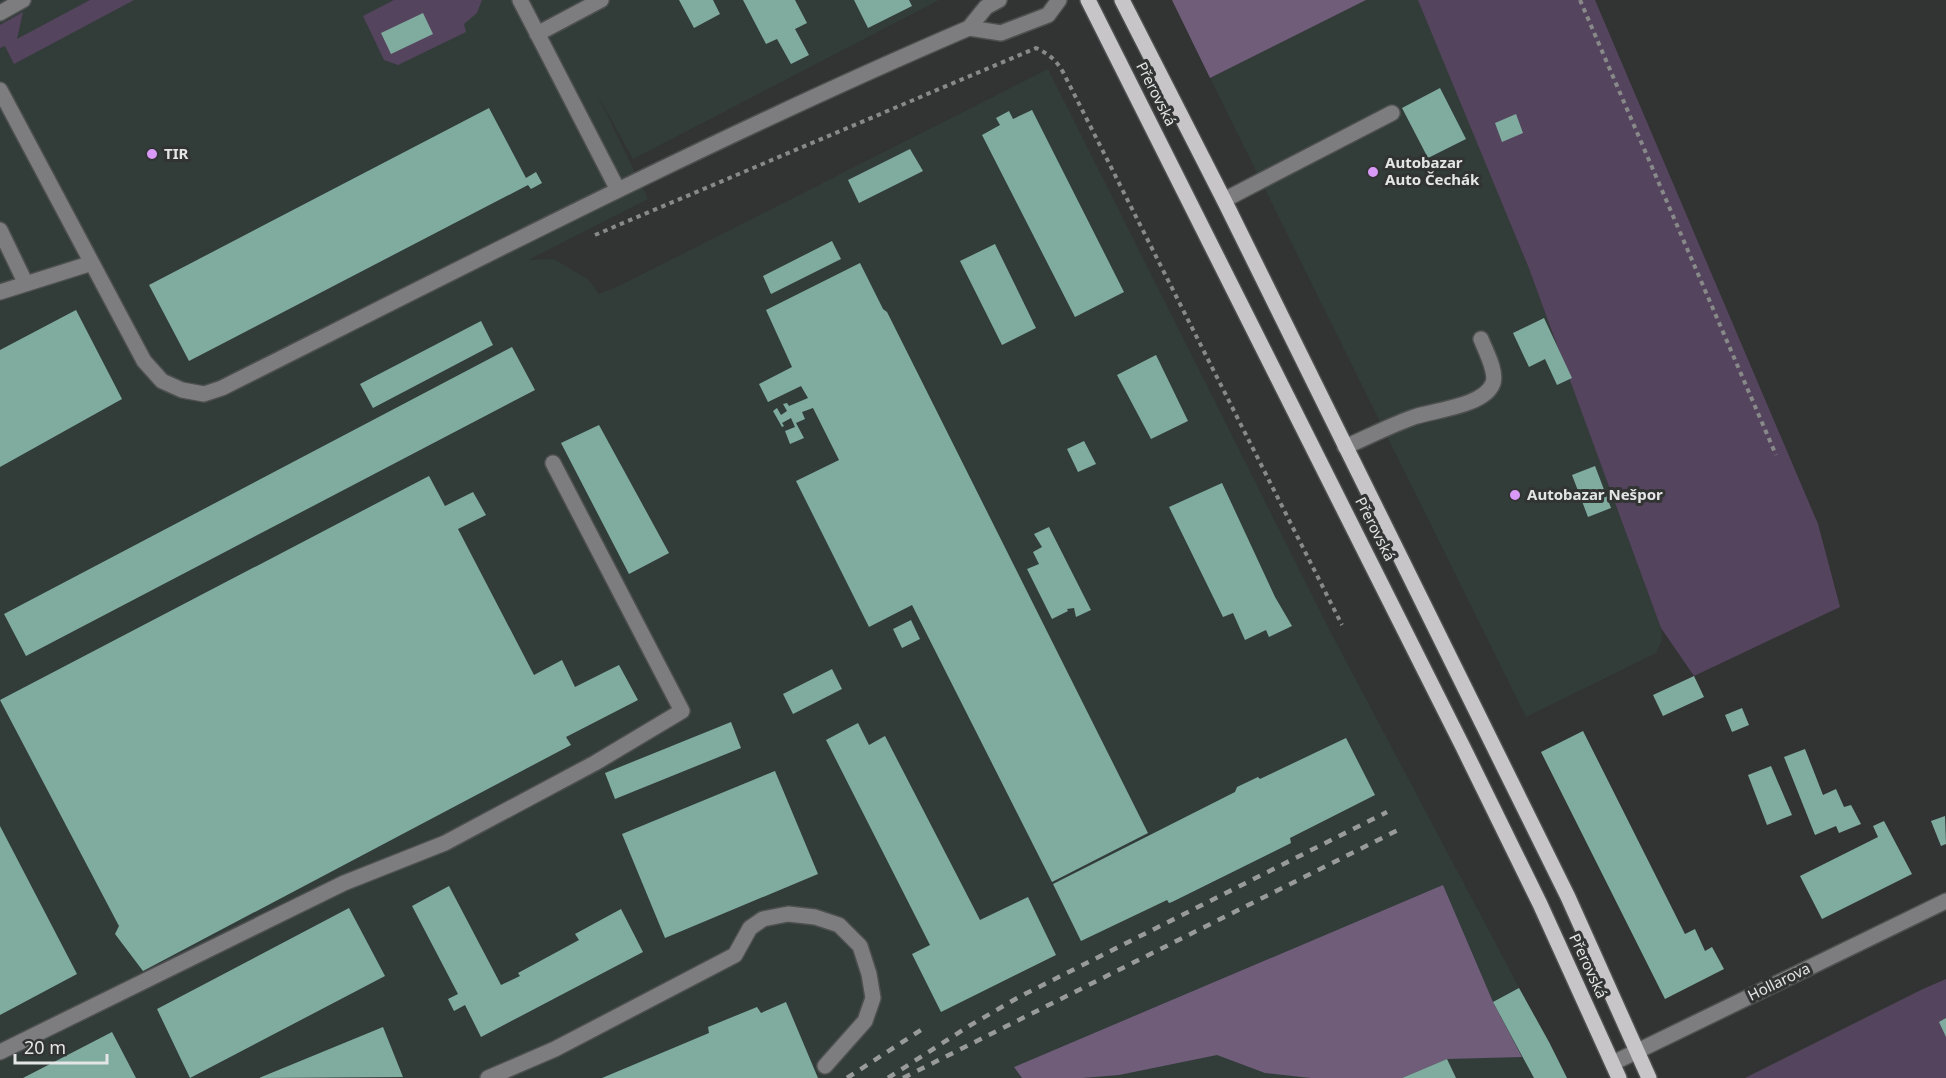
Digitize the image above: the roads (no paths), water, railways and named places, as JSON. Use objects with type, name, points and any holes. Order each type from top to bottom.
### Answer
[{"type":"main road","name":"Přerovská","points":[[1088,0],[1448,716],[1540,904],[1619,1078]]},
{"type":"main road","name":"Přerovská","points":[[1122,0],[1224,200],[1568,897],[1649,1078]]},
{"type":"street","points":[[0,13],[23,0]]},
{"type":"street","points":[[520,0],[618,190]]},
{"type":"street","points":[[537,34],[601,0]]},
{"type":"street","points":[[0,90],[144,361],[162,381],[182,390],[204,394],[222,388],[618,190],[969,28],[986,7],[999,0]]},
{"type":"street","points":[[969,28],[1001,33],[1048,15],[1059,0]]},
{"type":"street","points":[[1224,200],[1392,113]]},
{"type":"street","points":[[0,230],[26,284]]},
{"type":"street","points":[[0,292],[92,263]]},
{"type":"street","points":[[1345,447],[1415,416],[1467,402],[1490,390],[1494,381],[1493,373],[1481,339]]},
{"type":"street","points":[[0,1052],[344,883],[445,843],[595,763],[682,711],[553,463]]},
{"type":"street","name":"Hollarova","points":[[1613,1063],[1946,901]]},
{"type":"street","points":[[488,1078],[555,1049],[735,955],[750,928],[763,919],[788,914],[815,917],[839,925],[860,946],[869,974],[873,998],[865,1021],[825,1066]]},
{"type":"railway","points":[[888,1078],[1019,997],[1387,812]]},
{"type":"railway","points":[[903,1078],[1398,830]]},
{"type":"railway","points":[[847,1078],[924,1028]]},
{"type":"place","name":"TIR","points":[[152,154]]},
{"type":"place","name":"Autobazar Auto Čechák","points":[[1373,172]]},
{"type":"place","name":"Autobazar Nešpor","points":[[1515,495]]}]
